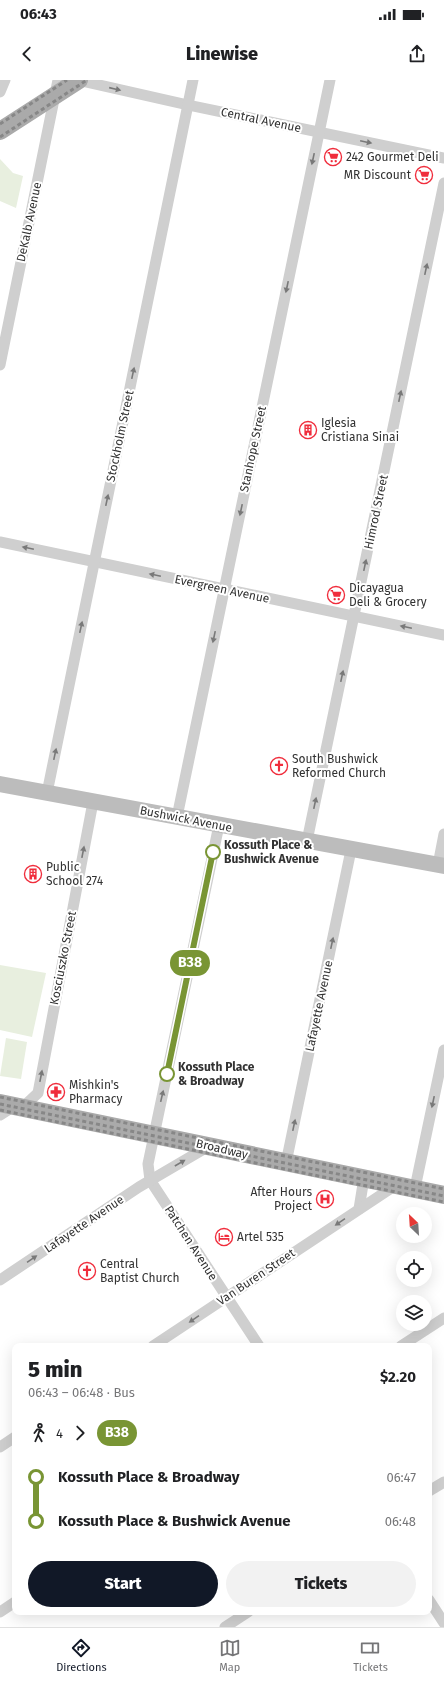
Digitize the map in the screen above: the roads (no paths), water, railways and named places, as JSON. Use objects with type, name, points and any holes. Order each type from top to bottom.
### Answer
[{"type":"main road","points":[[0,131],[57,88],[78,80]]},
{"type":"main road","name":"Bushwick Avenue","points":[[0,784],[351,850],[441,865]]},
{"type":"main road","name":"Broadway","points":[[9,1108],[154,1134],[286,1163],[444,1195]]},
{"type":"street","points":[[0,92],[6,80]]},
{"type":"street","name":"Central Avenue","points":[[78,80],[188,105],[444,158]]},
{"type":"street","name":"Stockholm Street","points":[[46,793],[194,80]]},
{"type":"street","name":"Stanhope Street","points":[[177,817],[330,80]]},
{"type":"street","name":"DeKalb Avenue","points":[[0,364],[57,88]]},
{"type":"street","name":"Himrod Street","points":[[307,841],[355,617],[444,183]]},
{"type":"street","name":"Evergreen Avenue","points":[[0,542],[444,635]]},
{"type":"street","name":"Kosciuszko Street","points":[[9,1108],[38,1093],[93,802]]},
{"type":"street","points":[[150,1180],[148,1164],[218,825]]},
{"type":"street","points":[[441,865],[444,834]]},
{"type":"street","name":"Lafayette Avenue","points":[[286,1163],[351,850]]},
{"type":"street","points":[[415,1188],[444,1050]]},
{"type":"street","name":"Lafayette Avenue","points":[[0,1280],[150,1180],[210,1146]]},
{"type":"street","points":[[360,1209],[364,1178]]},
{"type":"street","name":"Patchen Avenue","points":[[150,1180],[257,1343]]},
{"type":"street","name":"Van Buren Street","points":[[158,1343],[396,1185]]},
{"type":"street","points":[[406,1343],[444,1318]]},
{"type":"street","points":[[0,1447],[12,1439]]},
{"type":"street","points":[[432,1490],[444,1482]]},
{"type":"street","points":[[0,1612],[12,1604]]},
{"type":"street","points":[[432,1605],[444,1623]]},
{"type":"street","points":[[225,1627],[243,1615]]},
{"type":"railway","points":[[0,124],[67,80]]},
{"type":"railway","points":[[0,137],[87,80]]},
{"type":"railway","points":[[0,1097],[444,1189]]},
{"type":"railway","points":[[0,1104],[444,1196]]},
{"type":"railway","points":[[0,1110],[444,1202]]},
{"type":"place","name":"242 Gourmet Deli","points":[[333,157]]},
{"type":"place","name":"MR Discount","points":[[424,175]]},
{"type":"place","name":"Iglesia Cristiana Sinai","points":[[308,430]]},
{"type":"place","name":"Dicayagua Deli & Grocery","points":[[336,595]]},
{"type":"place","name":"South Bushwick Reformed Church","points":[[279,766]]},
{"type":"place","name":"Kossuth Place & Bushwick Avenue","points":[[213,852]]},
{"type":"place","name":"Public School 274","points":[[33,874]]},
{"type":"place","name":"Kossuth Place & Broadway","points":[[167,1074]]},
{"type":"place","name":"Mishkin's Pharmacy","points":[[56,1092]]},
{"type":"place","name":"After Hours Project","points":[[325,1199]]},
{"type":"place","name":"Artel 535","points":[[224,1237]]},
{"type":"place","name":"Central Baptist Church","points":[[87,1271]]}]
